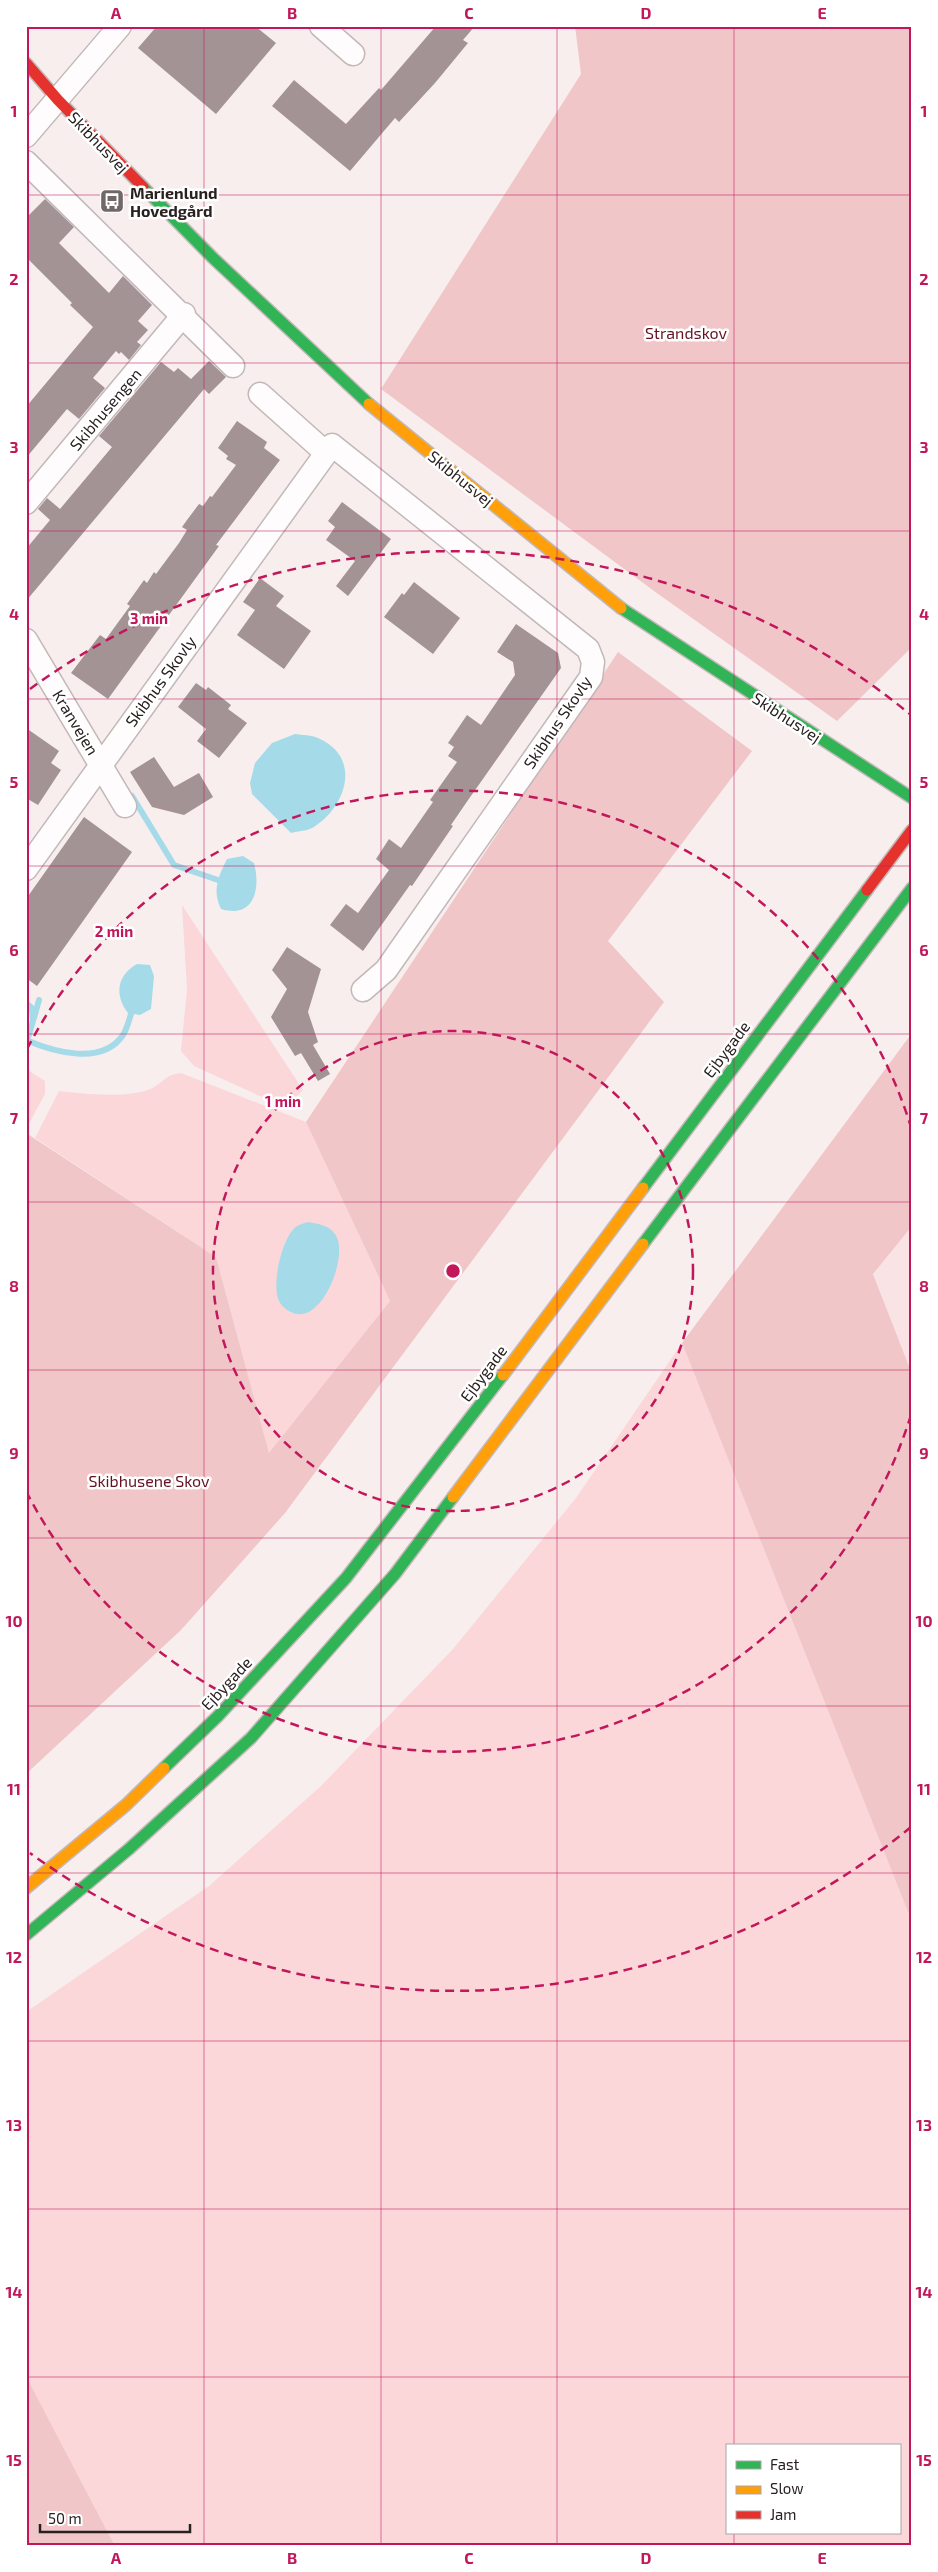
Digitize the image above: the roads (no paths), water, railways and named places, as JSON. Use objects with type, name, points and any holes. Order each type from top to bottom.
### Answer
[{"type":"main road","name":"Skibhusvej","points":[[26,63],[58,100],[213,258],[378,412],[626,612],[912,798]]},
{"type":"main road","name":"Ejbygade","points":[[26,1888],[126,1804],[211,1722],[346,1578],[441,1457],[912,830]]},
{"type":"main road","points":[[26,1935],[129,1849],[251,1738],[395,1574],[912,888]]},
{"type":"street","name":"Skibhusvej","points":[[58,100],[120,26]]},
{"type":"street","points":[[321,26],[353,54]]},
{"type":"street","points":[[26,136],[58,100]]},
{"type":"street","points":[[26,162],[184,314],[233,366]]},
{"type":"street","name":"Skibhusengen","points":[[26,503],[184,314]]},
{"type":"street","points":[[260,394],[326,453]]},
{"type":"street","name":"Skibhus Skovly","points":[[26,869],[332,445],[588,649],[593,662],[590,677],[386,970],[363,990]]},
{"type":"street","name":"Kranvejen","points":[[26,640],[125,806]]},
{"type":"water","points":[[295,734],[316,737],[332,746],[341,757],[345,769],[345,782],[335,807],[325,818],[312,828],[291,833],[252,794],[250,783],[255,763],[272,743]]},
{"type":"water","points":[[243,856],[254,863],[256,883],[252,900],[248,906],[241,910],[221,909],[217,896],[217,884],[221,872],[227,859]]},
{"type":"water","points":[[137,964],[150,965],[154,976],[151,1009],[140,1015],[128,1013],[119,992],[125,974]]},
{"type":"water","points":[[308,1222],[323,1225],[333,1231],[339,1244],[339,1256],[331,1286],[323,1299],[314,1309],[304,1314],[293,1313],[281,1305],[279,1301],[276,1284],[277,1273],[279,1261],[292,1231],[298,1225]]},
{"type":"waterway","points":[[132,796],[174,865],[218,880]]},
{"type":"waterway","points":[[34,1018],[39,1000]]},
{"type":"waterway","points":[[26,1003],[32,1008],[33,1021],[27,1041]]},
{"type":"waterway","points":[[26,1040],[63,1052],[77,1054],[103,1051],[114,1045],[123,1035],[131,1014]]},
{"type":"place","name":"Marienlund Hovedgård","points":[[112,201]]},
{"type":"park label","name":"Strandskov","points":[[686,332]]},
{"type":"park label","name":"Skibhusene Skov","points":[[149,1480]]}]
